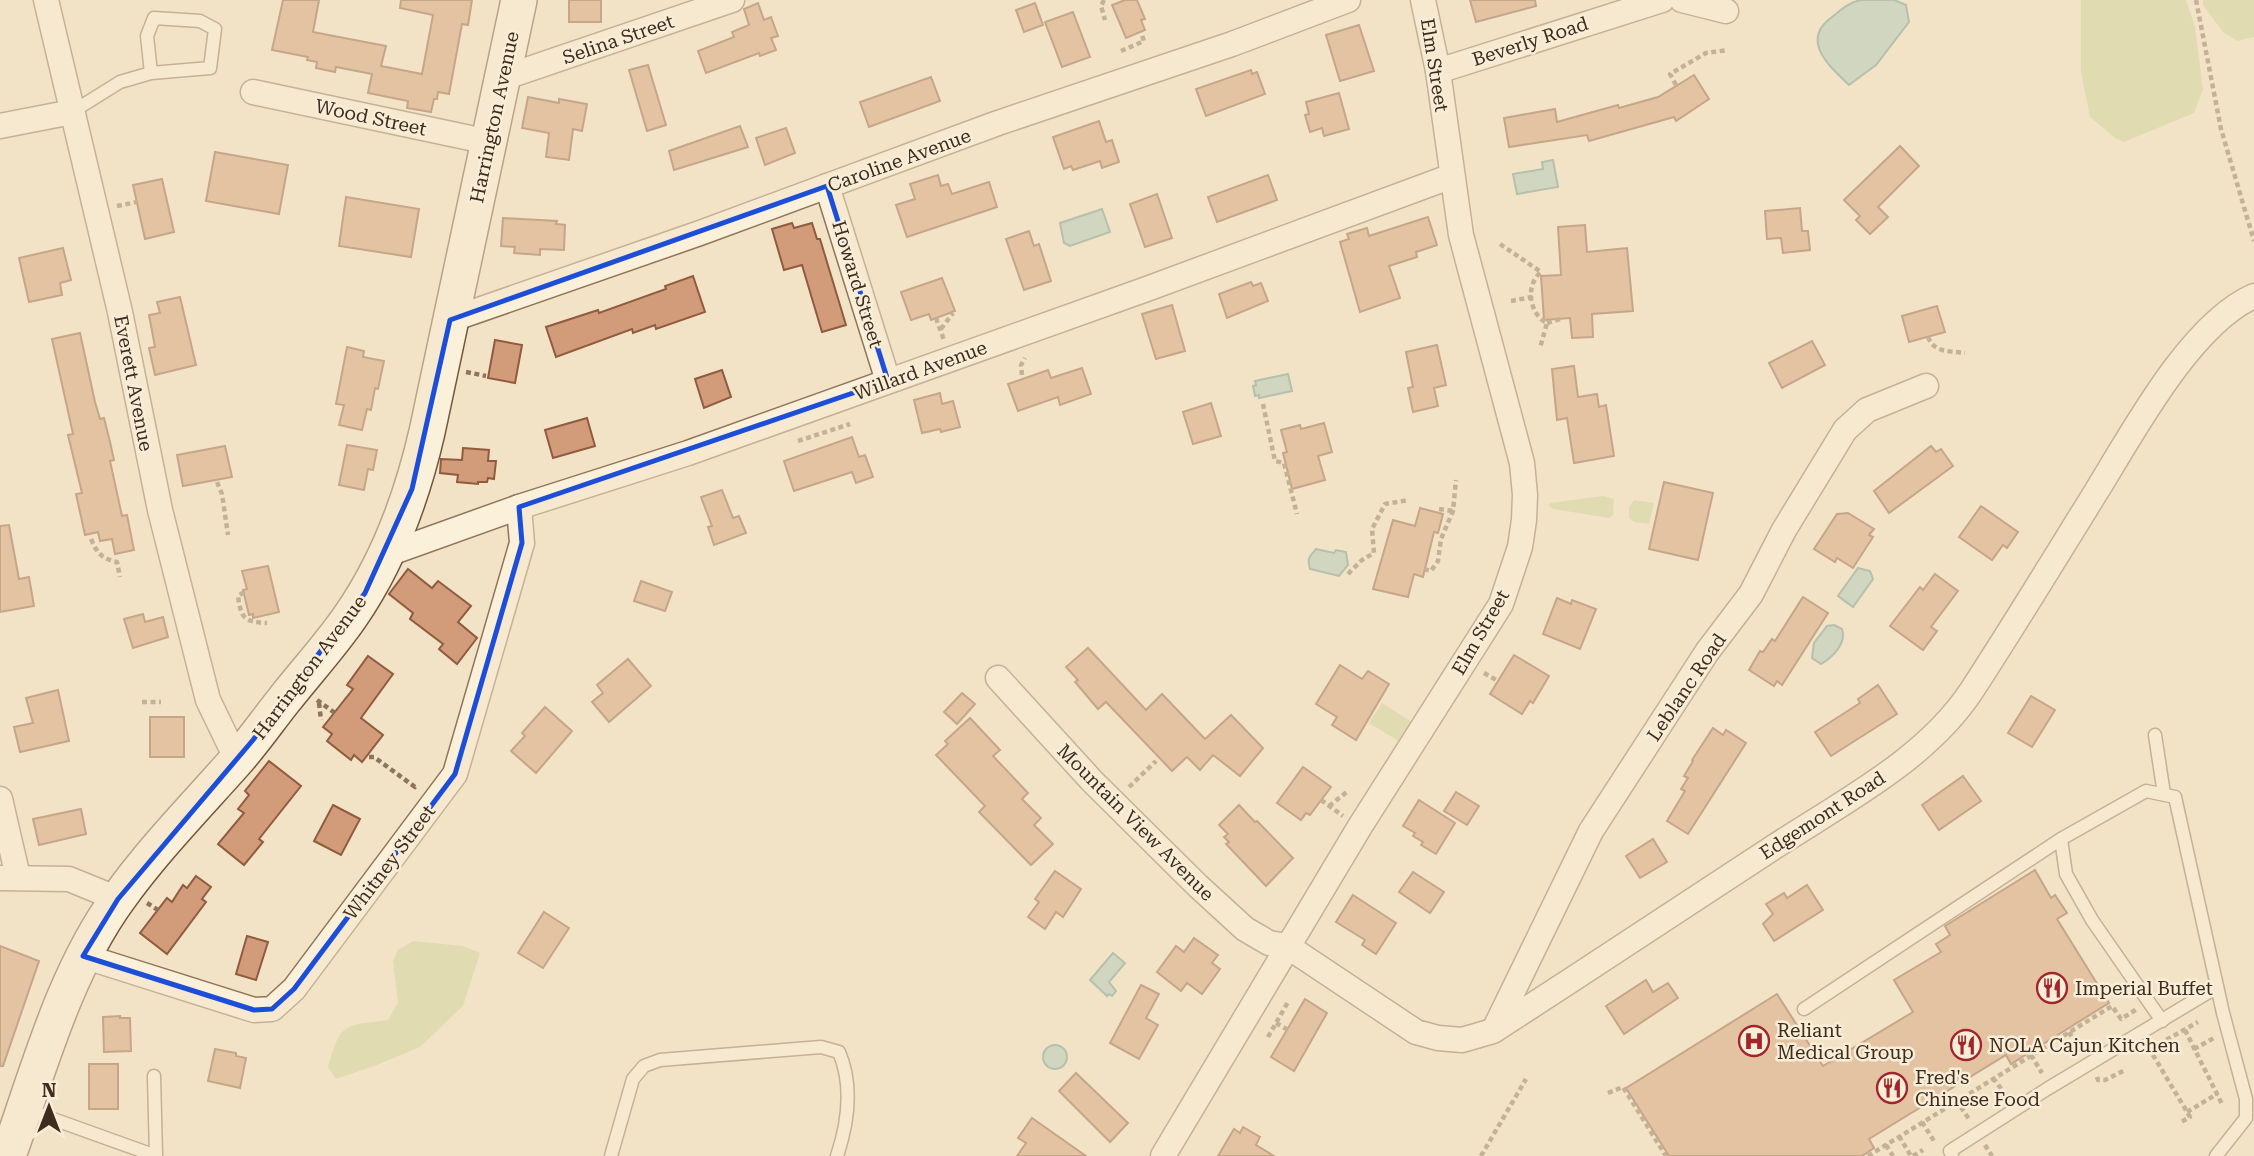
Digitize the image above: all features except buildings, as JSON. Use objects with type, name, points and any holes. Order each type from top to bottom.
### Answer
[{"type":"main road","name":"Harrington Avenue","points":[[8,1156],[83,956],[118,899],[189,812],[237,760],[351,615],[386,555],[403,516],[422,455],[519,0]]},
{"type":"street","name":"Everett Avenue","points":[[46,0],[120,312],[160,510],[209,706],[237,760]]},
{"type":"street","name":"Selina Street","points":[[503,78],[732,0]]},
{"type":"street","name":"Caroline Avenue","points":[[450,320],[827,187],[998,123],[1232,44],[1348,0]]},
{"type":"street","name":"Elm Street","points":[[1163,1156],[1387,782],[1501,604],[1520,547],[1525,506],[1522,463],[1466,258],[1438,71],[1423,0]]},
{"type":"street","name":"Beverly Road","points":[[1438,71],[1662,0]]},
{"type":"street","points":[[1682,0],[1726,11]]},
{"type":"street","name":"Wood Street","points":[[253,92],[489,142]]},
{"type":"street","points":[[0,126],[72,113]]},
{"type":"street","name":"Willard Avenue","points":[[386,555],[519,507],[688,453],[1144,290],[1452,176]]},
{"type":"street","name":"Howard Street","points":[[827,187],[888,381]]},
{"type":"street","name":"Edgemont Road","points":[[1287,946],[1416,1032],[1438,1038],[1462,1040],[1493,1031],[1880,777],[1935,736],[1970,692],[2144,414],[2179,363],[2208,330],[2230,311],[2254,296]]},
{"type":"street","name":"Leblanc Road","points":[[1493,1031],[1591,831],[1707,652],[1751,594],[1784,530],[1845,430],[1867,410],[1926,386]]},
{"type":"street","name":"Whitney Street","points":[[83,956],[254,1010],[272,1009],[294,989],[454,774],[522,543],[519,507]]},
{"type":"street","name":"Mountain View Avenue","points":[[998,678],[1113,802],[1198,886],[1245,929],[1269,943],[1287,946]]},
{"type":"street","points":[[0,799],[9,878],[69,879],[118,899]]},
{"type":"lane","points":[[72,113],[120,82],[151,73],[210,68],[215,29],[200,21],[154,18],[147,36],[151,73]]},
{"type":"lane","points":[[2155,735],[2164,794]]},
{"type":"lane","points":[[1804,1009],[2061,839],[2146,791],[2175,797],[2217,987],[2246,1099],[2246,1118],[2216,1156]]},
{"type":"lane","points":[[2061,839],[2066,874],[2092,920],[2162,1021]]},
{"type":"lane","points":[[1948,1155],[2046,1089],[2217,987]]},
{"type":"lane","points":[[611,1156],[633,1079],[644,1066],[660,1060],[821,1047],[839,1052],[846,1068],[848,1095],[845,1132],[837,1156]]},
{"type":"lane","points":[[24,1109],[156,1156],[154,1076]]},
{"type":"path","points":[[1104,0],[1101,6],[1105,20]]},
{"type":"path","points":[[2196,0],[2221,129],[2254,241]]},
{"type":"path","points":[[1121,51],[1144,41],[1141,32]]},
{"type":"path","points":[[1676,85],[1670,74],[1706,53],[1728,50]]},
{"type":"path","points":[[1500,244],[1541,272],[1531,284],[1536,316],[1547,323],[1560,319]]},
{"type":"path","points":[[1511,301],[1532,297]]},
{"type":"path","points":[[940,329],[953,313]]},
{"type":"path","points":[[1540,348],[1547,323]]},
{"type":"path","points":[[1928,337],[1931,345],[1937,349],[1965,353]]},
{"type":"path","points":[[1262,404],[1275,461],[1284,463],[1297,514]]},
{"type":"path","points":[[798,441],[850,424]]},
{"type":"path","points":[[1424,569],[1431,571],[1435,567],[1441,539],[1453,511],[1456,480]]},
{"type":"path","points":[[217,482],[222,494],[228,535]]},
{"type":"path","points":[[1348,574],[1374,553],[1372,528],[1385,504],[1409,500]]},
{"type":"path","points":[[1439,509],[1453,511]]},
{"type":"path","points":[[91,539],[98,554],[117,562],[120,577]]},
{"type":"path","points":[[244,592],[238,596],[242,614],[251,623],[267,623]]},
{"type":"path","points":[[142,702],[161,702]]},
{"type":"path","points":[[319,702],[321,720]]},
{"type":"path","points":[[369,757],[374,757],[415,787],[419,781]]},
{"type":"path","points":[[1113,802],[1157,761]]},
{"type":"path","points":[[1329,806],[1348,791]]},
{"type":"path","points":[[1321,800],[1350,822]]},
{"type":"path","points":[[1268,1037],[1288,1002]]},
{"type":"path","points":[[1870,1155],[2112,1006],[2120,1019],[2150,1002]]},
{"type":"path","points":[[2181,1122],[2190,1117],[2150,1049],[2198,1022]]},
{"type":"path","points":[[1276,1023],[1290,1031]]},
{"type":"path","points":[[2185,1030],[2223,1106]]},
{"type":"path","points":[[2069,1032],[2080,1051]]},
{"type":"path","points":[[2031,1055],[2043,1074]]},
{"type":"path","points":[[2096,1076],[2098,1080],[2105,1080],[2126,1070]]},
{"type":"path","points":[[1993,1078],[2006,1095]]},
{"type":"path","points":[[1481,1156],[1526,1079]]},
{"type":"path","points":[[1608,1093],[1623,1087],[1666,1156]]},
{"type":"path","points":[[2186,1112],[2217,1094]]},
{"type":"path","points":[[1956,1100],[1969,1119]]},
{"type":"path","points":[[1922,1122],[1934,1141]]},
{"type":"path","points":[[1899,1136],[1912,1156],[1923,1150]]},
{"type":"path","points":[[1886,1144],[1892,1156]]},
{"type":"path","points":[[1985,1145],[1992,1156]]},
{"type":"highlighted area","points":[[827,186],[888,381],[519,507],[522,543],[455,774],[294,989],[272,1009],[254,1010],[83,956],[118,899],[253,740],[365,593],[412,489],[450,320]]},
{"type":"green space","points":[[2081,0],[2186,0],[2195,27],[2203,89],[2194,113],[2124,142],[2115,138],[2090,117],[2081,72]]},
{"type":"green space","points":[[2203,0],[2254,0],[2254,37],[2237,41],[2223,32],[2203,5]]},
{"type":"green space","points":[[1603,496],[1614,499],[1613,515],[1609,518],[1553,509],[1549,506],[1550,503]]},
{"type":"green space","points":[[1634,500],[1654,503],[1649,524],[1634,522],[1629,518],[1629,507]]},
{"type":"green space","points":[[1382,703],[1412,722],[1400,742],[1369,723]]},
{"type":"green space","points":[[413,941],[463,946],[480,953],[463,1006],[420,1047],[336,1079],[328,1067],[341,1033],[353,1025],[388,1020],[398,1003],[393,961],[398,950]]},
{"type":"water","points":[[1861,0],[1894,0],[1906,5],[1909,22],[1876,65],[1849,85],[1826,61],[1818,43],[1818,35],[1832,17],[1849,4]]},
{"type":"water","points":[[1553,160],[1558,187],[1517,194],[1513,174],[1543,169],[1542,162]]},
{"type":"water","points":[[1102,209],[1110,232],[1070,246],[1064,243],[1060,223]]},
{"type":"water","points":[[1288,374],[1292,391],[1259,398],[1259,395],[1255,396],[1255,381]]},
{"type":"water","points":[[1316,549],[1334,553],[1336,550],[1346,552],[1348,565],[1339,576],[1310,569],[1309,558]]},
{"type":"water","points":[[1858,568],[1870,571],[1873,579],[1853,607],[1838,596]]},
{"type":"water","points":[[1834,625],[1842,629],[1843,639],[1834,654],[1821,664],[1812,658],[1814,643],[1827,626]]},
{"type":"water","points":[[1113,953],[1125,963],[1109,982],[1116,991],[1112,996],[1107,996],[1090,980]]},
{"type":"water","points":[[1055,1045],[1064,1048],[1067,1057],[1064,1066],[1055,1069],[1046,1066],[1043,1057],[1046,1048]]},
{"type":"place","name":"Imperial Buffet","points":[[2052,988]]},
{"type":"place","name":"Reliant Medical Group","points":[[1754,1041]]},
{"type":"place","name":"NOLA Cajun Kitchen","points":[[1966,1045]]},
{"type":"place","name":"Fred's Chinese Food","points":[[1892,1088]]}]
